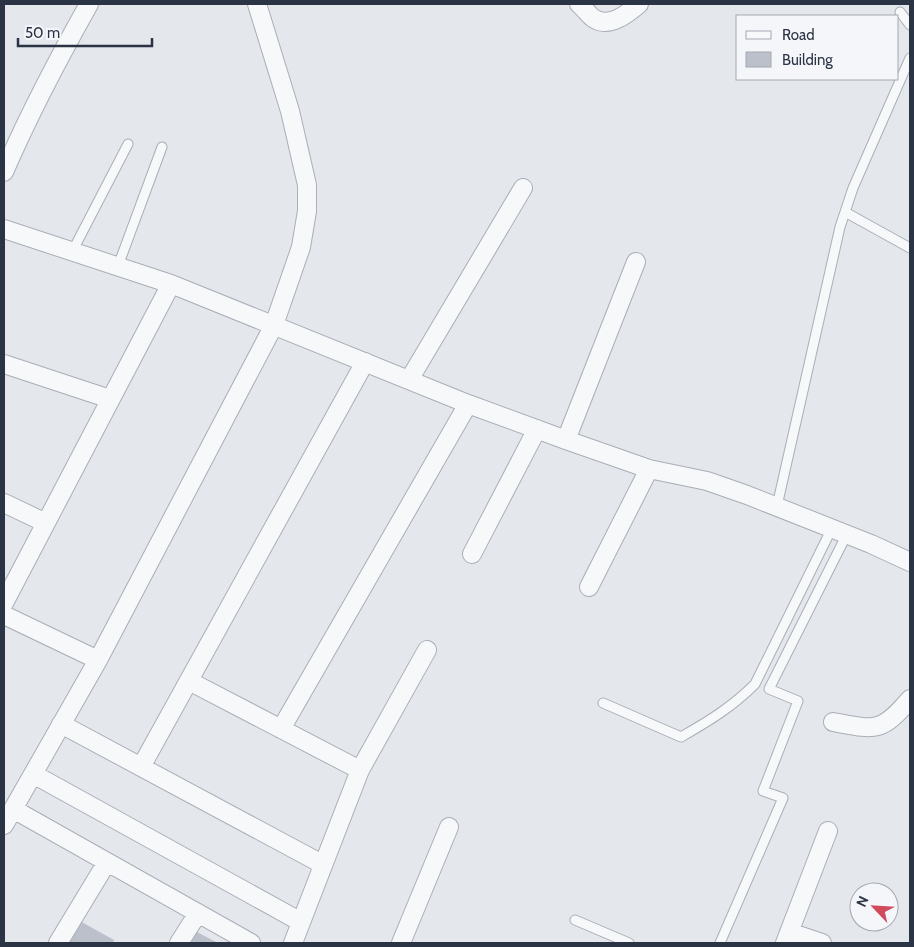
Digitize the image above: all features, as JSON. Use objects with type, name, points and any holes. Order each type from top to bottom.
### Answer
[{"type":"street","points":[[4,172],[50,74],[89,4]]},
{"type":"street","points":[[4,825],[98,660],[274,325],[301,246],[307,211],[307,185],[290,111],[256,4]]},
{"type":"street","points":[[579,4],[594,19],[604,22],[614,21],[639,4]]},
{"type":"street","points":[[409,380],[523,188]]},
{"type":"street","points":[[4,230],[170,284],[537,430],[649,469],[707,481],[777,506],[910,562]]},
{"type":"street","points":[[566,440],[636,262]]},
{"type":"street","points":[[4,603],[170,284]]},
{"type":"street","points":[[141,767],[365,362]]},
{"type":"street","points":[[4,364],[110,400]]},
{"type":"street","points":[[281,729],[468,404]]},
{"type":"street","points":[[472,554],[537,430]]},
{"type":"street","points":[[589,587],[649,469]]},
{"type":"street","points":[[4,503],[46,523]]},
{"type":"street","points":[[4,615],[98,660]]},
{"type":"street","points":[[293,943],[360,770],[427,650]]},
{"type":"street","points":[[190,680],[360,770]]},
{"type":"street","points":[[833,722],[866,728],[883,725],[896,715],[910,699]]},
{"type":"street","points":[[62,724],[322,864]]},
{"type":"street","points":[[33,774],[301,922]]},
{"type":"street","points":[[13,809],[252,943]]},
{"type":"street","points":[[401,943],[449,827]]},
{"type":"street","points":[[822,943],[787,938],[828,830]]},
{"type":"street","points":[[58,943],[107,862]]},
{"type":"street","points":[[180,943],[198,913]]},
{"type":"lane","points":[[900,12],[910,24]]},
{"type":"lane","points":[[777,506],[832,258],[845,212],[853,188],[910,58]]},
{"type":"lane","points":[[72,252],[128,144]]},
{"type":"lane","points":[[118,266],[162,147]]},
{"type":"lane","points":[[845,212],[910,248]]},
{"type":"lane","points":[[603,703],[681,737],[716,717],[741,698],[755,684],[840,531]]},
{"type":"lane","points":[[720,943],[782,798],[763,791],[798,701],[769,689],[840,531]]},
{"type":"lane","points":[[574,920],[629,943]]},
{"type":"building","points":[[78,920],[114,940],[113,943],[72,943],[67,940]]},
{"type":"building","points":[[195,931],[218,943],[188,943]]}]
